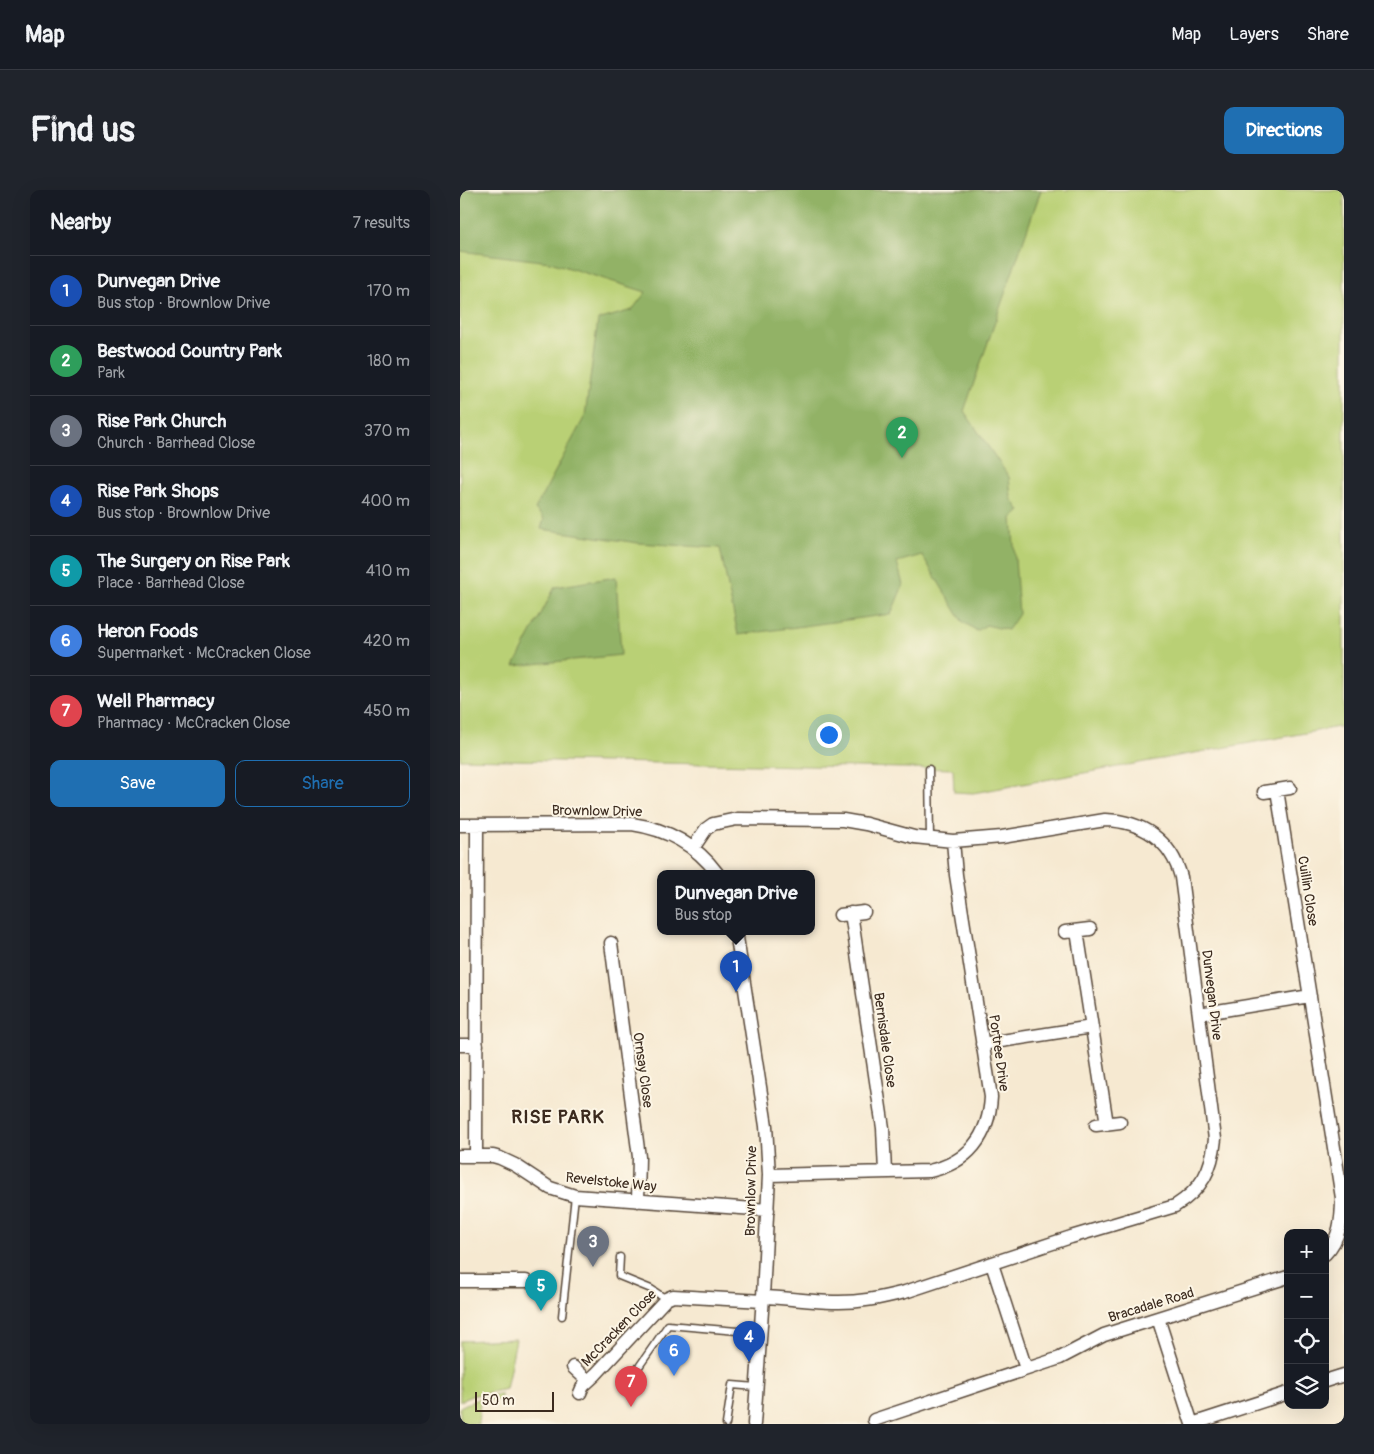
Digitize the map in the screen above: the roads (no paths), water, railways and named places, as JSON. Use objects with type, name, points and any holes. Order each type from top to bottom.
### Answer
[{"type":"street","name":"Cuillin Close","points":[[1264,792],[1283,789],[1310,996]]},
{"type":"street","name":"Dunvegan Drive","points":[[693,848],[706,829],[713,824],[737,819],[843,820],[902,834],[953,841],[1002,837],[1105,820],[1132,824],[1153,834],[1169,850],[1181,877],[1215,1138],[1208,1172],[1190,1197],[1175,1206],[1071,1237],[905,1292],[868,1300],[833,1302],[763,1299]]},
{"type":"street","name":"Brownlow Drive","points":[[460,825],[632,824],[663,832],[693,848],[715,870]]},
{"type":"street","points":[[476,1156],[477,825]]},
{"type":"street","name":"Portree Drive","points":[[769,1175],[929,1171],[943,1168],[959,1159],[976,1143],[982,1134],[990,1110],[991,1097],[956,875],[953,841]]},
{"type":"street","name":"Bernisdale Close","points":[[852,913],[883,1128],[885,1172]]},
{"type":"street","points":[[1077,930],[1107,1124]]},
{"type":"street","name":"Brownlow Drive","points":[[737,935],[766,1126],[769,1175],[754,1424]]},
{"type":"street","name":"Ornsay Close","points":[[611,943],[639,1158],[638,1201]]},
{"type":"street","points":[[1199,1014],[1310,996],[1342,1198],[1341,1222],[1334,1242],[1329,1249]]},
{"type":"street","points":[[982,1044],[1092,1026]]},
{"type":"street","points":[[460,1046],[476,1045]]},
{"type":"street","name":"Revelstoke Way","points":[[460,1156],[493,1156],[507,1160],[550,1188],[575,1196],[768,1210]]},
{"type":"street","points":[[992,1264],[1026,1369]]},
{"type":"street","name":"Bracadale Road","points":[[874,1420],[1060,1358],[1104,1335],[1284,1279]]},
{"type":"street","points":[[460,1281],[513,1287],[526,1281]]},
{"type":"street","name":"McCracken Close","points":[[580,1394],[583,1386],[666,1299],[673,1296],[763,1299]]},
{"type":"street","points":[[1158,1318],[1192,1424],[1284,1394]]},
{"type":"street","name":"McCracken Close","points":[[573,1367],[588,1381]]},
{"type":"street","points":[[1329,1380],[1344,1375]]},
{"type":"lane","points":[[930,769],[930,839]]},
{"type":"lane","points":[[562,1316],[575,1196]]},
{"type":"lane","points":[[620,1257],[619,1276],[652,1290],[666,1299]]},
{"type":"lane","points":[[629,1381],[668,1325],[760,1333]]},
{"type":"lane","points":[[726,1424],[732,1385],[756,1387]]},
{"type":"place","name":"Bestwood Country Park","points":[[902,458]]},
{"type":"place","name":"Dunvegan Drive","points":[[736,992]]},
{"type":"place","name":"Rise Park Church","points":[[593,1267]]},
{"type":"place","name":"The Surgery on Rise Park","points":[[541,1311]]},
{"type":"place","name":"Rise Park Shops","points":[[749,1362]]},
{"type":"place","name":"Heron Foods","points":[[674,1376]]},
{"type":"place","name":"Well Pharmacy","points":[[631,1407]]},
{"type":"district","name":"RISE PARK","points":[[558,1117]]}]
